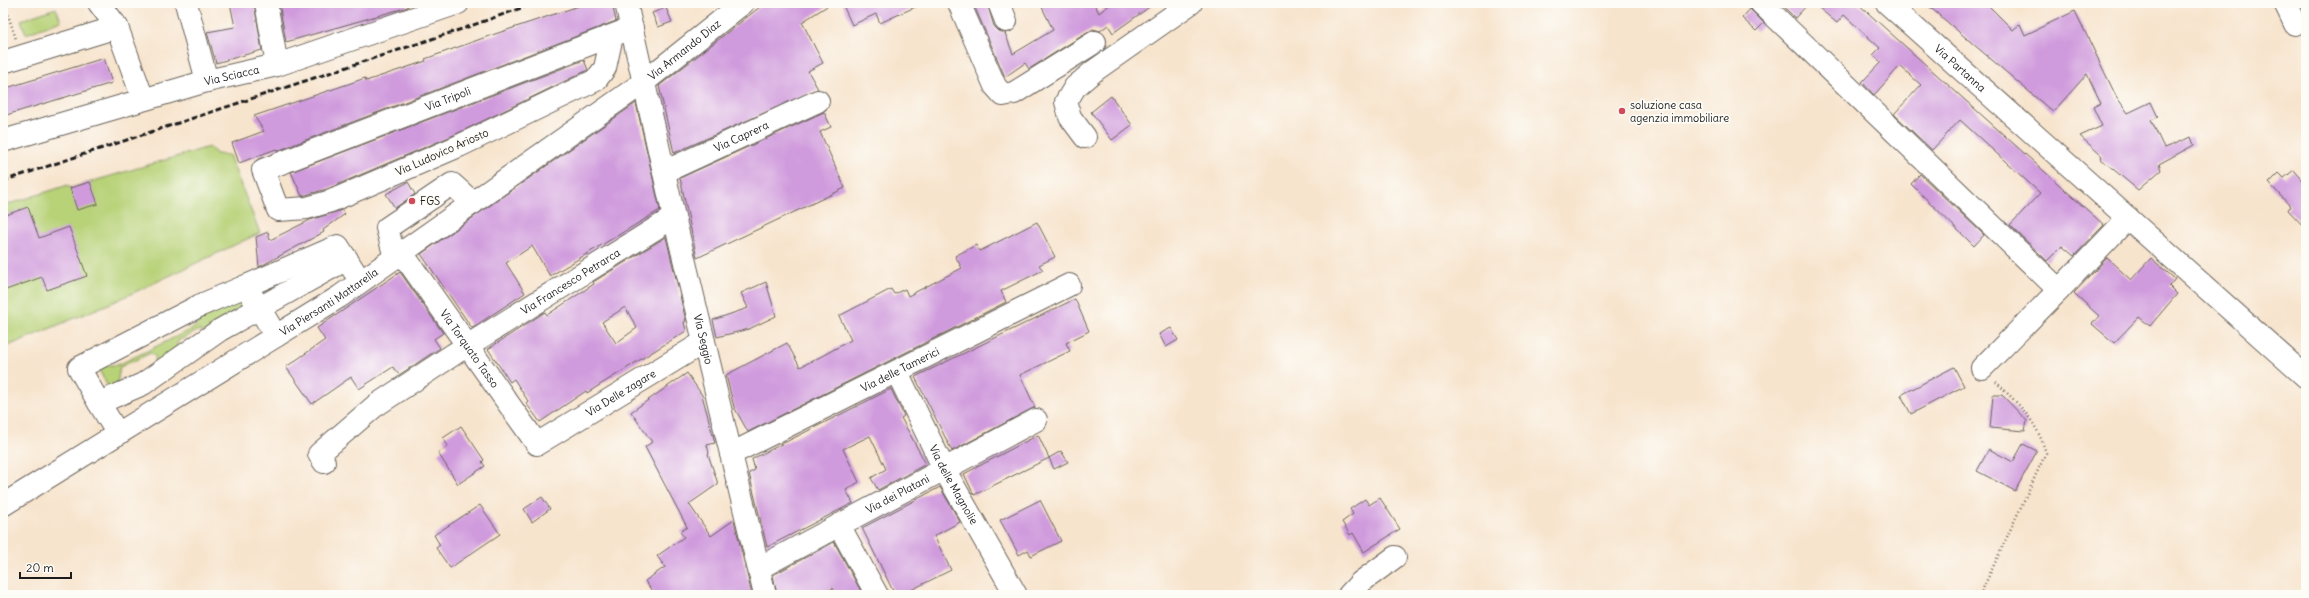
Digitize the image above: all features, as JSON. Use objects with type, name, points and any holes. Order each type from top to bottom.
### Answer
[{"type":"street","points":[[99,3],[117,27],[143,99]]},
{"type":"street","points":[[186,3],[208,81]]},
{"type":"street","points":[[266,3],[277,65]]},
{"type":"street","name":"Via Sciacca","points":[[3,140],[208,81],[277,65],[458,3]]},
{"type":"street","name":"Via Seggio","points":[[626,3],[674,217],[765,595]]},
{"type":"street","name":"Via Armando Diaz","points":[[644,82],[743,3]]},
{"type":"street","points":[[959,3],[995,86],[1003,95],[1014,93],[1095,42]]},
{"type":"street","points":[[1085,137],[1070,117],[1066,102],[1075,87],[1094,71],[1191,3]]},
{"type":"street","points":[[1761,3],[2059,290]]},
{"type":"street","name":"Via Partanna","points":[[1887,3],[2306,377]]},
{"type":"street","points":[[2285,3],[2295,24]]},
{"type":"street","points":[[12,59],[117,27]]},
{"type":"street","name":"Via Tripoli","points":[[263,170],[632,28]]},
{"type":"street","name":"Via Ludovico Ariosto","points":[[263,170],[278,210],[307,208],[331,201],[459,146],[596,80],[605,68],[612,36]]},
{"type":"street","name":"Via Piersanti Mattarella","points":[[3,505],[361,282],[644,82]]},
{"type":"street","name":"Via Caprera","points":[[664,172],[818,101]]},
{"type":"street","points":[[398,256],[387,228],[452,184],[473,203]]},
{"type":"street","name":"Via Francesco Petrarca","points":[[324,462],[319,454],[375,406],[467,346],[674,217]]},
{"type":"street","points":[[1982,368],[2128,218]]},
{"type":"street","points":[[118,434],[79,368],[201,305],[338,246],[361,282]]},
{"type":"street","name":"Via Torquato Tasso","points":[[398,256],[467,346],[537,444]]},
{"type":"street","points":[[99,403],[143,384],[220,330],[347,259]]},
{"type":"street","name":"Via delle Tamerici","points":[[731,454],[1068,285]]},
{"type":"street","points":[[246,286],[276,336]]},
{"type":"street","name":"Via Delle zagare","points":[[537,444],[704,342]]},
{"type":"street","name":"Via delle Magnolie","points":[[897,372],[944,469],[1016,595]]},
{"type":"street","name":"Via dei Platani","points":[[759,568],[1036,420]]},
{"type":"street","points":[[839,525],[877,595]]},
{"type":"street","points":[[1350,595],[1361,582],[1395,557]]},
{"type":"path","points":[[4,3],[12,59]]},
{"type":"path","points":[[1980,595],[2046,453],[2041,437],[2032,419],[1982,368]]},
{"type":"green space","points":[[56,8],[61,21],[26,34],[21,20]]},
{"type":"green space","points":[[209,147],[217,154],[229,155],[260,233],[116,301],[3,348],[3,206],[68,185],[70,188]]},
{"type":"green space","points":[[240,300],[245,304],[204,333],[199,330],[178,341],[175,352],[152,366],[156,357],[151,353],[120,367],[117,385],[111,389],[108,387],[99,370],[102,365],[118,365],[194,328],[201,319]]},
{"type":"building","points":[[230,3],[254,3],[262,50],[216,63],[207,32],[235,27]]},
{"type":"building","points":[[279,3],[408,3],[408,7],[286,42]]},
{"type":"building","points":[[588,3],[612,3],[616,21],[277,151],[276,149],[239,163],[232,143],[264,131],[254,116],[365,78],[366,81],[426,61],[425,59],[489,36]]},
{"type":"building","points":[[765,3],[832,3],[802,22],[823,63],[808,71],[818,89],[674,153],[659,86]]},
{"type":"building","points":[[842,3],[924,3],[880,23],[876,14],[852,25]]},
{"type":"building","points":[[973,3],[987,3],[994,26],[999,31],[1005,33],[1013,54],[1053,30],[1040,3],[1094,3],[1099,13],[1112,3],[1155,3],[1113,33],[1108,25],[1100,31],[1093,29],[1029,69],[1025,63],[1005,77]]},
{"type":"building","points":[[1790,3],[1809,3],[1795,18],[1785,8]]},
{"type":"building","points":[[1813,3],[1857,3],[2104,225],[2074,256],[2062,246],[2047,261],[2010,225],[2040,193],[1960,120],[1932,150],[1894,114],[1921,85],[1900,66],[1874,95],[1862,82],[1881,62],[1873,55],[1880,48],[1844,15],[1837,23]]},
{"type":"building","points":[[1925,3],[1986,3],[2013,30],[2020,24],[2025,35],[2075,11],[2116,96],[2128,113],[2151,102],[2158,117],[2151,120],[2164,148],[2191,137],[2194,145],[2159,164],[2161,170],[2138,190],[2101,159],[2102,156],[2080,136],[2102,126],[2093,107],[2101,103],[2087,74],[2053,112]]},
{"type":"building","points":[[666,8],[672,22],[658,27],[652,13]]},
{"type":"building","points":[[1750,9],[1764,23],[1756,31],[1742,18]]},
{"type":"building","points":[[104,58],[112,83],[3,116],[3,89]]},
{"type":"building","points":[[584,60],[588,70],[454,135],[327,189],[302,196],[291,172]]},
{"type":"building","points":[[1111,96],[1132,125],[1112,140],[1091,112]]},
{"type":"building","points":[[636,103],[660,210],[550,276],[532,246],[506,263],[525,293],[472,328],[421,254]]},
{"type":"building","points":[[824,112],[831,127],[820,132],[845,188],[697,258],[680,178]]},
{"type":"building","points":[[2294,170],[2306,184],[2306,229],[2288,210],[2290,206],[2269,183],[2279,173],[2284,178]]},
{"type":"building","points":[[1920,174],[1984,235],[1974,246],[1911,184]]},
{"type":"building","points":[[90,182],[98,204],[77,210],[70,188]]},
{"type":"building","points":[[408,182],[415,194],[395,208],[386,194]]},
{"type":"building","points":[[28,207],[39,238],[69,227],[87,276],[47,290],[42,277],[3,291],[3,216]]},
{"type":"building","points":[[342,210],[345,214],[323,230],[324,232],[259,267],[256,237],[268,232],[270,240],[310,220]]},
{"type":"building","points":[[1037,222],[1055,257],[1039,265],[1043,270],[1001,291],[1006,302],[748,432],[734,407],[726,375],[787,343],[800,367],[851,340],[839,316],[891,289],[894,294],[905,289],[908,296],[962,268],[955,256],[976,245],[980,251]]},
{"type":"building","points":[[666,237],[686,321],[684,322],[686,331],[587,393],[586,391],[540,422],[526,403],[528,401],[514,379],[510,382],[488,349],[545,312],[547,315],[594,284],[593,282]],"holes":[[[625,307],[637,328],[616,343],[602,322]]]},
{"type":"building","points":[[2107,258],[2131,280],[2151,258],[2175,279],[2169,286],[2177,294],[2150,326],[2139,317],[2114,343],[2092,324],[2099,316],[2074,293]]},
{"type":"building","points":[[400,272],[443,333],[434,339],[440,348],[399,375],[393,367],[359,389],[351,377],[312,404],[286,367],[325,340],[317,328]]},
{"type":"building","points":[[766,282],[776,316],[749,329],[717,337],[713,320],[748,308],[741,293]]},
{"type":"building","points":[[1075,299],[1089,331],[1066,343],[1070,351],[1020,375],[1035,407],[952,451],[915,377]]},
{"type":"building","points":[[1171,328],[1178,340],[1166,347],[1159,334]]},
{"type":"building","points":[[1954,367],[1964,386],[1911,414],[1901,395]]},
{"type":"building","points":[[687,373],[702,395],[715,443],[707,445],[708,454],[718,484],[689,504],[711,536],[734,520],[752,595],[655,595],[645,581],[665,567],[657,556],[684,537],[680,532],[687,527],[645,447],[652,442],[631,412]]},
{"type":"building","points":[[891,389],[904,416],[901,418],[926,464],[878,490],[871,478],[886,469],[870,436],[843,449],[859,482],[846,490],[853,503],[767,547],[749,473],[755,470],[752,459]]},
{"type":"building","points":[[1993,395],[2002,395],[2027,421],[2025,431],[1990,428]]},
{"type":"building","points":[[461,426],[484,460],[482,462],[485,466],[458,484],[438,453],[448,446],[443,438]]},
{"type":"building","points":[[1038,435],[1049,458],[974,495],[964,474]]},
{"type":"building","points":[[2023,444],[2037,451],[2015,491],[1977,471],[1989,449],[2013,462]]},
{"type":"building","points":[[1061,451],[1068,462],[1054,469],[1049,458]]},
{"type":"building","points":[[940,487],[960,522],[934,536],[951,570],[901,595],[895,595],[862,528]]},
{"type":"building","points":[[542,497],[550,509],[532,522],[524,509]]},
{"type":"building","points":[[1380,498],[1400,529],[1364,552],[1353,533],[1350,535],[1342,522],[1353,514],[1350,509],[1365,499],[1369,505]]},
{"type":"building","points":[[1040,500],[1061,541],[1031,556],[1028,550],[1019,555],[1000,520]]},
{"type":"building","points":[[480,505],[500,534],[450,568],[436,548],[440,545],[434,535]]},
{"type":"building","points":[[834,542],[863,595],[838,595],[833,588],[819,595],[777,595],[773,575]]},
{"type":"railway","points":[[3,181],[465,28],[535,3]]},
{"type":"place","name":"soluzione casa agenzia immobiliare","points":[[1622,111]]},
{"type":"place","name":"FGS","points":[[412,201]]}]
